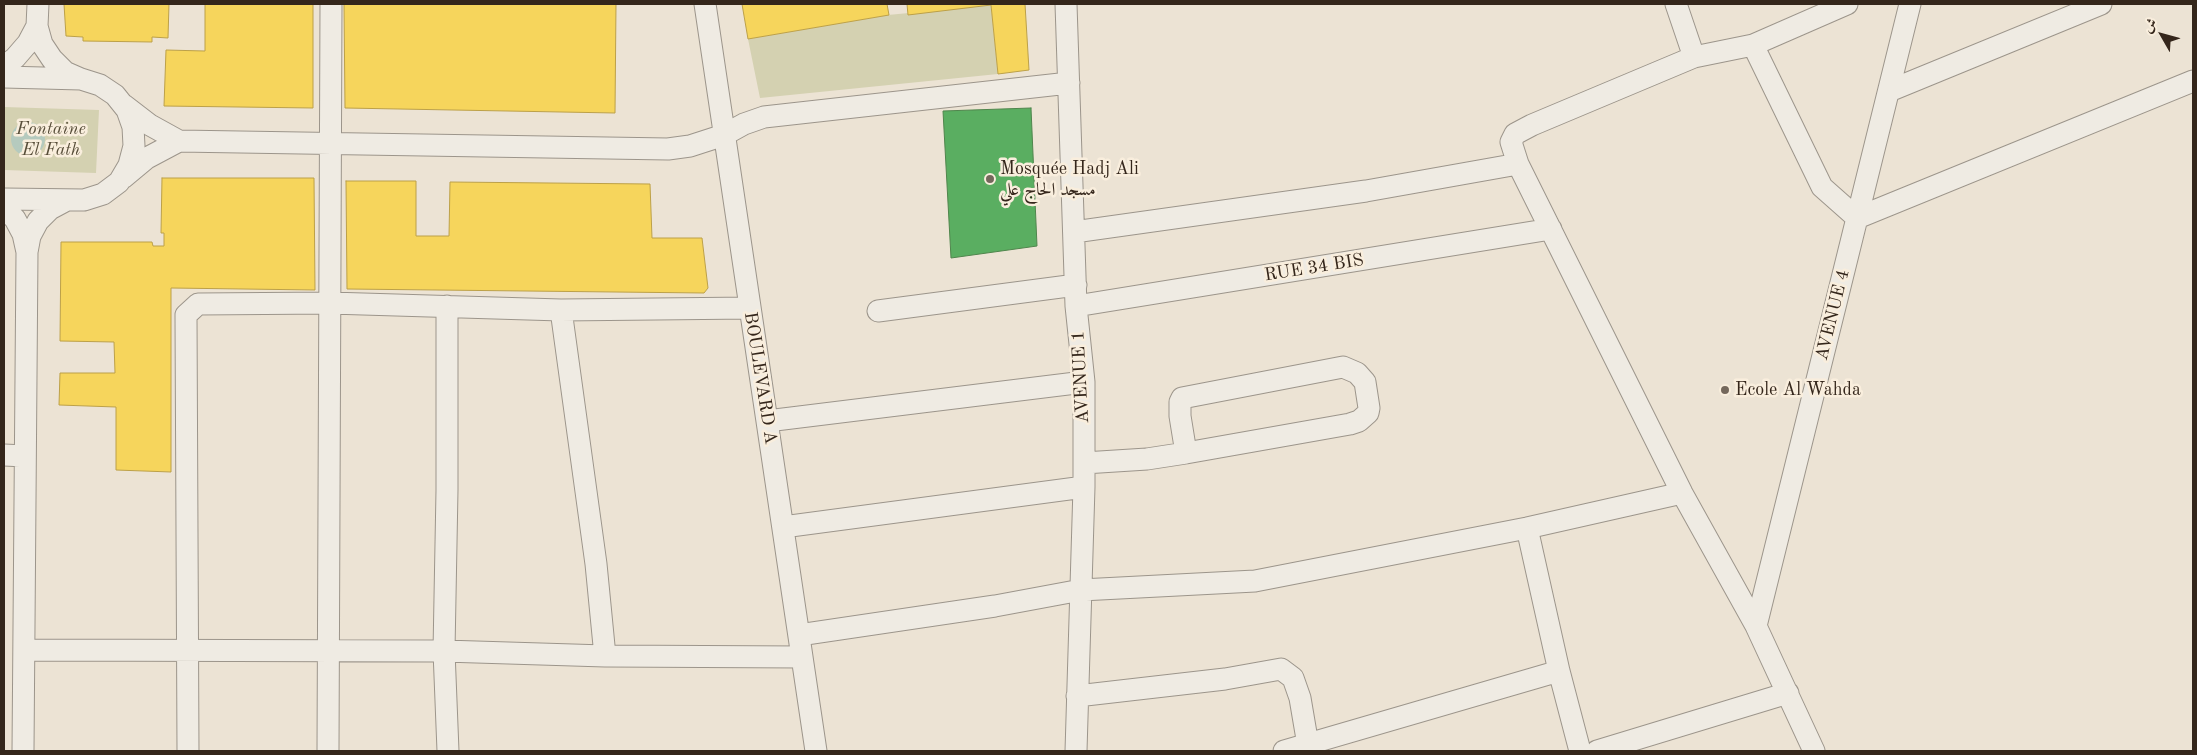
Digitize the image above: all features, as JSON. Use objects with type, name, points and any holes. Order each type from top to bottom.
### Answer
[{"type":"street","points":[[38,4],[37,26],[42,44],[52,59],[65,72],[100,84],[150,125],[179,141]]},
{"type":"street","points":[[328,751],[331,4]]},
{"type":"street","name":"BOULEVARD A","points":[[705,4],[816,751]]},
{"type":"street","name":"AVENUE 1","points":[[1066,4],[1076,306],[1084,382],[1084,488],[1076,751]]},
{"type":"street","points":[[1676,4],[1694,57]]},
{"type":"street","points":[[1814,751],[1756,626],[1682,493],[1518,164],[1511,142],[1515,134],[1520,130],[1694,57],[1753,45],[1847,4]]},
{"type":"street","name":"AVENUE 4","points":[[1756,626],[1910,4]]},
{"type":"street","points":[[1889,91],[2101,4]]},
{"type":"street","points":[[4,66],[15,58],[28,43],[37,26]]},
{"type":"street","points":[[1753,45],[1822,187],[1857,218],[2193,82]]},
{"type":"street","points":[[4,77],[81,79]]},
{"type":"street","points":[[4,199],[65,201],[84,200],[103,194],[147,158],[179,141],[668,149],[690,146],[724,135],[744,124],[764,117],[1069,83]]},
{"type":"street","points":[[119,182],[129,165],[134,146],[133,127],[124,104]]},
{"type":"street","points":[[1074,232],[1366,191],[1518,164]]},
{"type":"street","points":[[24,751],[27,252],[30,236],[38,221],[50,209],[65,201]]},
{"type":"street","points":[[4,208],[15,219],[23,234],[27,252]]},
{"type":"street","name":"RUE 34 BIS","points":[[1076,306],[1551,229]]},
{"type":"street","points":[[878,311],[1076,285]]},
{"type":"street","points":[[188,751],[186,315],[198,304],[330,303],[561,310],[750,308]]},
{"type":"street","points":[[447,306],[447,490],[444,651],[448,751]]},
{"type":"street","points":[[561,310],[596,564],[605,656]]},
{"type":"street","points":[[1084,463],[1148,459],[1186,453],[1359,421],[1368,413],[1369,408],[1365,382],[1357,373],[1343,367],[1182,398],[1180,402],[1180,416],[1186,453]]},
{"type":"street","points":[[767,421],[1084,382]]},
{"type":"street","points":[[4,455],[25,456]]},
{"type":"street","points":[[783,527],[1084,488]]},
{"type":"street","points":[[799,635],[995,606],[1081,590],[1255,581],[1527,528],[1682,493]]},
{"type":"street","points":[[1527,528],[1559,671],[1580,751]]},
{"type":"street","points":[[24,650],[444,651],[605,656],[802,657]]},
{"type":"street","points":[[1078,696],[1225,679],[1281,669],[1293,678],[1300,698],[1308,745]]},
{"type":"street","points":[[1284,751],[1559,671]]},
{"type":"street","points":[[1597,751],[1788,693]]},
{"type":"green space","points":[[991,5],[998,74],[760,98],[748,39],[888,15]]},
{"type":"green space","name":"Fontaine El Fath","points":[[4,107],[99,110],[96,173],[4,170]]},
{"type":"shaded area","points":[[28,122],[40,127],[45,139],[40,151],[28,156],[16,151],[11,139],[16,127]]},
{"type":"building: سكن","points":[[64,4],[169,4],[168,38],[152,37],[152,42],[83,41],[83,37],[66,36]]},
{"type":"building: سكن","points":[[205,4],[313,4],[313,108],[164,106],[166,50],[205,51]]},
{"type":"building: سكن","points":[[344,4],[616,4],[615,113],[345,108]]},
{"type":"building: سكن","points":[[742,4],[887,4],[889,15],[748,39]]},
{"type":"building: سكن","points":[[907,4],[1025,4],[1029,70],[998,74],[991,5],[908,15]]},
{"type":"building: سكن","points":[[162,178],[314,178],[315,290],[171,288],[171,472],[116,470],[116,407],[59,405],[60,373],[115,373],[114,342],[60,341],[61,242],[152,242],[153,246],[164,246],[164,233],[161,233]]},
{"type":"building: سكن","points":[[346,181],[416,181],[416,236],[449,236],[450,182],[650,184],[652,238],[702,238],[708,288],[704,293],[347,289]]},
{"type":"building: مرافق عامة","name":"Mosquée Hadj Ali مسجد الحاج علي","points":[[1031,108],[1037,246],[951,258],[943,111]]},
{"type":"place","name":"Mosquée Hadj Ali مسجد الحاج علي","points":[[990,179]]},
{"type":"place","name":"Ecole Al Wahda","points":[[1725,390]]}]
